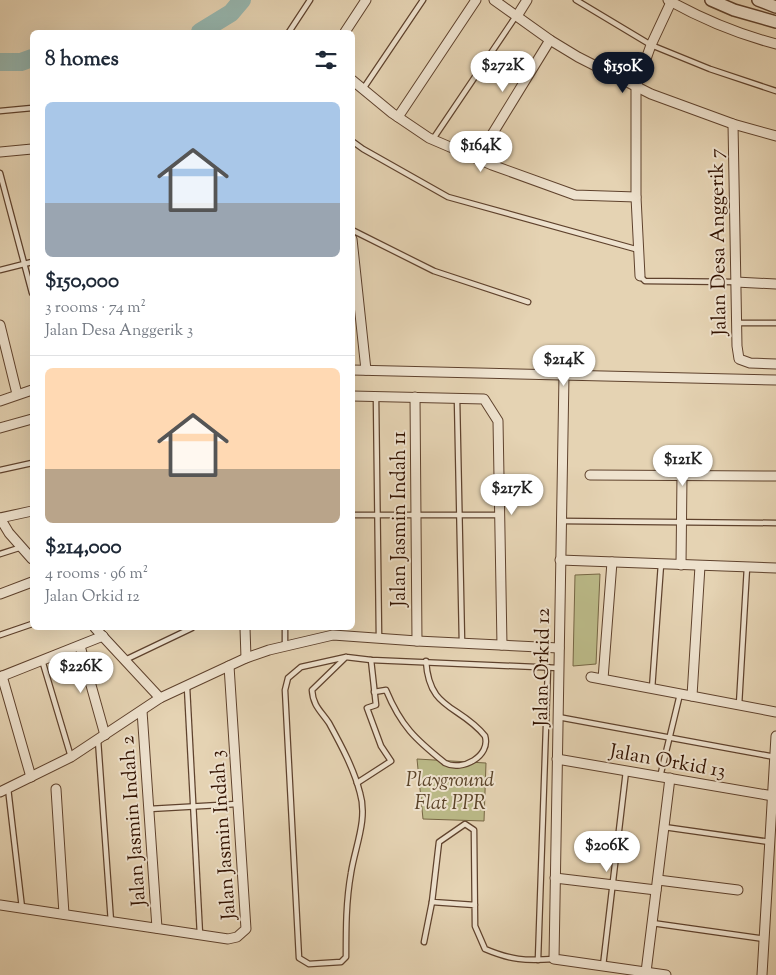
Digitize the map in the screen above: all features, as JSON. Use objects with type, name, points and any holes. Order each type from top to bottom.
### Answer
[{"type":"street","points":[[347,30],[366,0]]},
{"type":"street","points":[[398,117],[476,0]]},
{"type":"street","points":[[494,0],[550,40],[636,87],[733,124],[776,136]]},
{"type":"street","points":[[516,16],[527,0]]},
{"type":"street","points":[[711,0],[734,10],[776,22]]},
{"type":"street","points":[[758,0],[776,6]]},
{"type":"street","points":[[640,276],[636,197],[636,87],[670,1],[713,23],[746,36],[776,44]]},
{"type":"street","points":[[476,158],[550,40]]},
{"type":"street","points":[[355,82],[398,117],[433,139],[476,158],[575,195],[636,197]]},
{"type":"street","name":"Jalan Desa Anggerik 7","points":[[733,124],[735,323],[740,359],[750,363],[776,364]]},
{"type":"street","points":[[0,152],[30,149]]},
{"type":"street","points":[[355,267],[366,370]]},
{"type":"street","points":[[736,282],[776,284]]},
{"type":"street","points":[[0,326],[17,394]]},
{"type":"street","points":[[355,370],[776,380]]},
{"type":"street","name":"Jalan Orkid 12","points":[[554,959],[564,375]]},
{"type":"street","points":[[0,401],[30,391]]},
{"type":"street","points":[[355,396],[484,399],[498,421],[502,645]]},
{"type":"street","name":"Jalan Jasmin Indah 11","points":[[415,397],[417,641]]},
{"type":"street","points":[[0,428],[30,420]]},
{"type":"street","points":[[590,475],[776,476]]},
{"type":"street","points":[[682,476],[682,565]]},
{"type":"street","points":[[30,511],[0,518],[9,533],[30,557]]},
{"type":"street","points":[[560,560],[776,568]]},
{"type":"street","points":[[603,680],[612,562]]},
{"type":"street","points":[[692,696],[700,566]]},
{"type":"street","points":[[0,594],[30,583]]},
{"type":"street","points":[[97,630],[160,698]]},
{"type":"street","points":[[245,630],[246,658]]},
{"type":"street","points":[[4,790],[72,757],[160,698],[246,658],[333,631],[379,638],[417,641],[559,648]]},
{"type":"street","points":[[31,776],[1,677],[104,636]]},
{"type":"street","points":[[80,646],[102,738]]},
{"type":"street","name":"Jalan Jasmin Indah 3","points":[[0,905],[228,939],[237,937],[246,929],[229,666]]},
{"type":"street","points":[[591,677],[776,712]]},
{"type":"street","name":"Jalan Jasmin Indah 2","points":[[142,711],[157,928]]},
{"type":"street","points":[[762,975],[773,843],[776,736]]},
{"type":"street","name":"Jalan Orkid 13","points":[[557,759],[773,796]]},
{"type":"street","points":[[646,972],[670,778]]},
{"type":"street","points":[[56,789],[64,914]]},
{"type":"street","points":[[555,878],[656,890]]},
{"type":"street","points":[[658,880],[738,890]]},
{"type":"street","points":[[554,959],[666,975]]},
{"type":"lane","points":[[290,30],[310,0]]},
{"type":"lane","points":[[363,89],[423,0]]},
{"type":"lane","points":[[576,0],[651,45],[710,69],[776,91]]},
{"type":"lane","points":[[433,139],[516,16]]},
{"type":"lane","points":[[0,112],[30,108]]},
{"type":"lane","points":[[355,143],[448,197],[639,250]]},
{"type":"lane","points":[[0,173],[30,285]]},
{"type":"lane","points":[[355,232],[434,271],[528,302]]},
{"type":"lane","points":[[0,270],[30,263]]},
{"type":"lane","points":[[640,276],[645,281],[736,282]]},
{"type":"lane","points":[[735,323],[776,323]]},
{"type":"lane","points":[[376,396],[379,638]]},
{"type":"lane","points":[[457,398],[462,643]]},
{"type":"lane","points":[[0,470],[30,462]]},
{"type":"lane","points":[[355,515],[500,515]]},
{"type":"lane","points":[[561,521],[776,523]]},
{"type":"lane","points":[[0,554],[22,547]]},
{"type":"lane","points":[[652,689],[661,564]]},
{"type":"lane","points":[[739,705],[748,567]]},
{"type":"lane","points":[[0,635],[30,625]]},
{"type":"lane","points":[[125,660],[188,630]]},
{"type":"lane","points":[[285,630],[285,646]]},
{"type":"lane","points":[[346,657],[312,690],[313,701],[329,723],[350,766],[361,795],[362,819],[346,903],[346,957],[341,962],[309,964],[299,958],[286,690],[288,678],[300,667],[346,657],[371,660],[558,668]]},
{"type":"lane","points":[[42,660],[72,757]]},
{"type":"lane","points":[[356,783],[391,761],[381,746],[367,708],[376,706],[371,660]]},
{"type":"lane","points":[[374,692],[386,690],[395,713],[414,738],[445,763],[450,766],[461,766],[476,759],[483,751],[486,743],[485,736],[435,695],[427,678],[426,661]]},
{"type":"lane","points":[[538,960],[548,667]]},
{"type":"lane","points":[[187,686],[200,935]]},
{"type":"lane","points":[[660,777],[680,694]]},
{"type":"lane","points":[[558,717],[775,757]]},
{"type":"lane","points":[[102,738],[111,922]]},
{"type":"lane","points":[[603,966],[626,771]]},
{"type":"lane","points":[[544,776],[557,778]]},
{"type":"lane","points":[[4,790],[22,908]]},
{"type":"lane","points":[[544,790],[556,790]]},
{"type":"lane","points":[[149,809],[237,804]]},
{"type":"lane","points":[[424,942],[432,902],[439,842],[465,824],[474,830],[475,926],[485,949],[508,958],[554,959]]},
{"type":"lane","points":[[664,827],[773,843]]},
{"type":"lane","points":[[432,902],[474,905]]},
{"type":"lane","points":[[652,924],[765,939]]},
{"type":"green space","points":[[600,574],[596,664],[573,666],[575,575]]},
{"type":"green space","name":"Playground Flat PPR","points":[[417,759],[486,763],[484,821],[423,819]]},
{"type":"waterway","points":[[203,30],[231,13],[242,0]]},
{"type":"waterway","points":[[0,62],[21,62],[30,59]]}]
